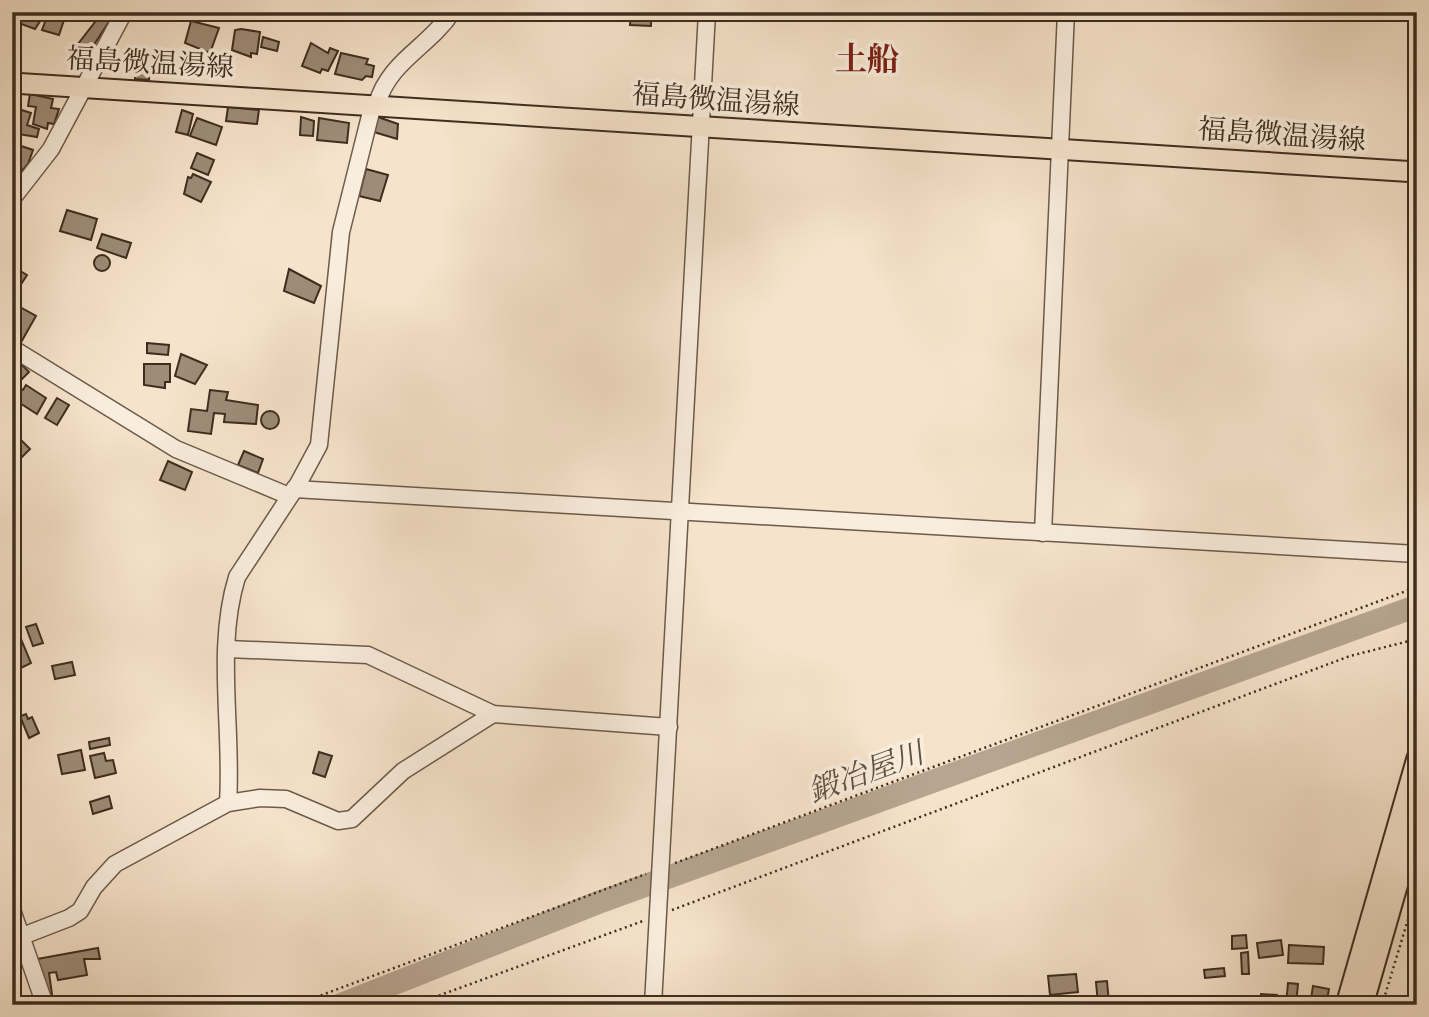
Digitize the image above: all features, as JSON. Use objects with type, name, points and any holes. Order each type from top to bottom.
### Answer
[{"type":"main road","name":"福島微温湯線","points":[[12,83],[1417,172]]},
{"type":"main road","points":[[1346,1005],[1417,758]]},
{"type":"main road","points":[[1363,1005],[1417,817]]},
{"type":"street","points":[[12,198],[38,169],[86,87],[124,12]]},
{"type":"street","points":[[228,803],[229,612],[237,577],[316,452],[321,435],[341,232],[375,104],[387,78],[398,63],[440,30],[452,12]]},
{"type":"street","points":[[653,1005],[706,12]]},
{"type":"street","points":[[1043,533],[1066,12]]},
{"type":"street","points":[[12,348],[176,449],[291,493],[681,512],[1417,554]]},
{"type":"street","points":[[228,649],[376,656],[493,714],[669,727]]},
{"type":"street","points":[[20,937],[80,911],[94,887],[115,864],[228,803],[260,798],[286,799],[338,821],[352,819],[403,771],[493,714]]},
{"type":"street","points":[[12,910],[45,1005]]},
{"type":"path","points":[[295,1005],[1417,587]]},
{"type":"path","points":[[413,1005],[658,916],[1350,656],[1417,639]]},
{"type":"path","points":[[1382,1005],[1417,890]]},
{"type":"building","points":[[16,12],[46,12],[35,29],[13,21]]},
{"type":"building","points":[[631,12],[663,12],[651,13],[651,26],[630,25]]},
{"type":"building","points":[[102,13],[110,20],[90,51],[94,54],[86,64],[71,53]]},
{"type":"building","points":[[48,14],[64,20],[59,35],[42,30]]},
{"type":"building","points":[[191,21],[219,28],[210,53],[185,43]]},
{"type":"building","points":[[235,30],[260,32],[257,54],[251,53],[251,57],[232,50]]},
{"type":"building","points":[[263,37],[279,42],[277,51],[261,47]]},
{"type":"building","points":[[311,43],[328,53],[330,48],[338,51],[328,71],[322,69],[320,73],[302,66]]},
{"type":"building","points":[[157,50],[168,51],[167,66],[156,65]]},
{"type":"building","points":[[341,53],[368,59],[366,64],[374,66],[372,77],[366,76],[362,80],[335,74]]},
{"type":"building","points":[[136,60],[149,64],[149,80],[135,79]]},
{"type":"building","points":[[30,94],[53,99],[51,108],[59,109],[54,124],[48,123],[47,129],[33,124],[36,107],[28,106]]},
{"type":"building","points":[[12,107],[31,113],[27,125],[39,129],[37,137],[12,133]]},
{"type":"building","points":[[228,107],[259,110],[257,124],[226,121]]},
{"type":"building","points":[[182,110],[193,114],[188,135],[176,132]]},
{"type":"building","points":[[301,117],[314,121],[313,136],[300,135]]},
{"type":"building","points":[[378,117],[398,124],[397,139],[374,132]]},
{"type":"building","points":[[197,118],[222,127],[216,145],[190,136]]},
{"type":"building","points":[[319,118],[349,123],[347,143],[317,140]]},
{"type":"building","points":[[12,143],[33,150],[28,164],[21,172],[12,168]]},
{"type":"building","points":[[197,153],[214,160],[208,175],[191,168]]},
{"type":"building","points":[[366,169],[388,175],[380,201],[359,196]]},
{"type":"building","points":[[193,174],[211,182],[201,202],[184,194],[188,177],[191,178]]},
{"type":"building","points":[[67,210],[97,219],[91,240],[60,231]]},
{"type":"building","points":[[102,234],[131,243],[126,258],[97,248]]},
{"type":"building","points":[[99,255],[105,255],[110,263],[108,269],[99,271],[94,266],[94,260]]},
{"type":"building","points":[[12,266],[27,275],[18,289],[12,286]]},
{"type":"building","points":[[289,269],[321,286],[314,303],[284,291]]},
{"type":"building","points":[[20,307],[36,316],[20,344],[12,339],[12,321]]},
{"type":"building","points":[[147,343],[169,345],[168,355],[147,353]]},
{"type":"building","points":[[181,354],[207,365],[195,384],[175,376]]},
{"type":"building","points":[[19,362],[29,372],[15,386],[12,369]]},
{"type":"building","points":[[144,364],[170,364],[170,382],[165,382],[165,388],[144,385]]},
{"type":"building","points":[[26,385],[46,398],[37,414],[12,398],[18,387],[23,390]]},
{"type":"building","points":[[210,390],[228,392],[226,400],[258,405],[256,424],[224,422],[225,414],[214,413],[211,434],[188,431],[191,409],[207,411]]},
{"type":"building","points":[[57,398],[69,405],[57,425],[45,418]]},
{"type":"building","points":[[270,411],[276,414],[279,420],[276,426],[270,429],[264,426],[261,420],[264,414]]},
{"type":"building","points":[[19,438],[30,449],[16,463],[12,460],[12,445]]},
{"type":"building","points":[[244,451],[263,459],[258,473],[238,465]]},
{"type":"building","points":[[168,461],[192,472],[185,490],[160,480]]},
{"type":"building","points":[[36,624],[43,643],[33,646],[26,627]]},
{"type":"building","points":[[18,632],[31,663],[13,672],[12,634]]},
{"type":"building","points":[[72,662],[75,675],[55,679],[52,666]]},
{"type":"building","points":[[26,714],[28,719],[32,717],[39,733],[29,738],[22,721],[18,723],[16,718]]},
{"type":"building","points":[[109,738],[110,745],[90,749],[89,742]]},
{"type":"building","points":[[81,750],[85,770],[62,774],[58,755]]},
{"type":"building","points":[[319,752],[332,756],[325,777],[313,773]]},
{"type":"building","points":[[104,753],[106,761],[113,760],[116,773],[95,778],[90,756]]},
{"type":"building","points":[[109,796],[112,808],[93,814],[90,802]]},
{"type":"building","points":[[1246,935],[1247,948],[1232,949],[1232,936]]},
{"type":"building","points":[[1281,940],[1283,955],[1259,958],[1257,943]]},
{"type":"building","points":[[1289,945],[1324,947],[1323,964],[1288,963]]},
{"type":"building","points":[[98,948],[100,959],[84,959],[87,975],[58,980],[56,972],[49,973],[52,994],[47,996],[37,959]]},
{"type":"building","points":[[1248,952],[1249,974],[1242,974],[1241,953]]},
{"type":"building","points":[[1224,968],[1225,976],[1205,978],[1204,970]]},
{"type":"building","points":[[1076,974],[1078,992],[1050,995],[1048,976]]},
{"type":"building","points":[[1107,981],[1109,1003],[1098,1004],[1096,982]]},
{"type":"building","points":[[1288,983],[1298,984],[1296,1005],[1286,1005]]},
{"type":"building","points":[[1313,986],[1329,989],[1326,1005],[1310,1005]]},
{"type":"building","points":[[1261,994],[1277,995],[1277,1000],[1273,1000],[1273,1005],[1260,1005]]},
{"type":"building","points":[[1221,999],[1221,1005],[1182,1005],[1182,1000]]},
{"type":"waterway","name":"鍛冶屋川","points":[[340,1005],[597,903],[1417,606]]},
{"type":"district","name":"土船","points":[[867,59]]}]
